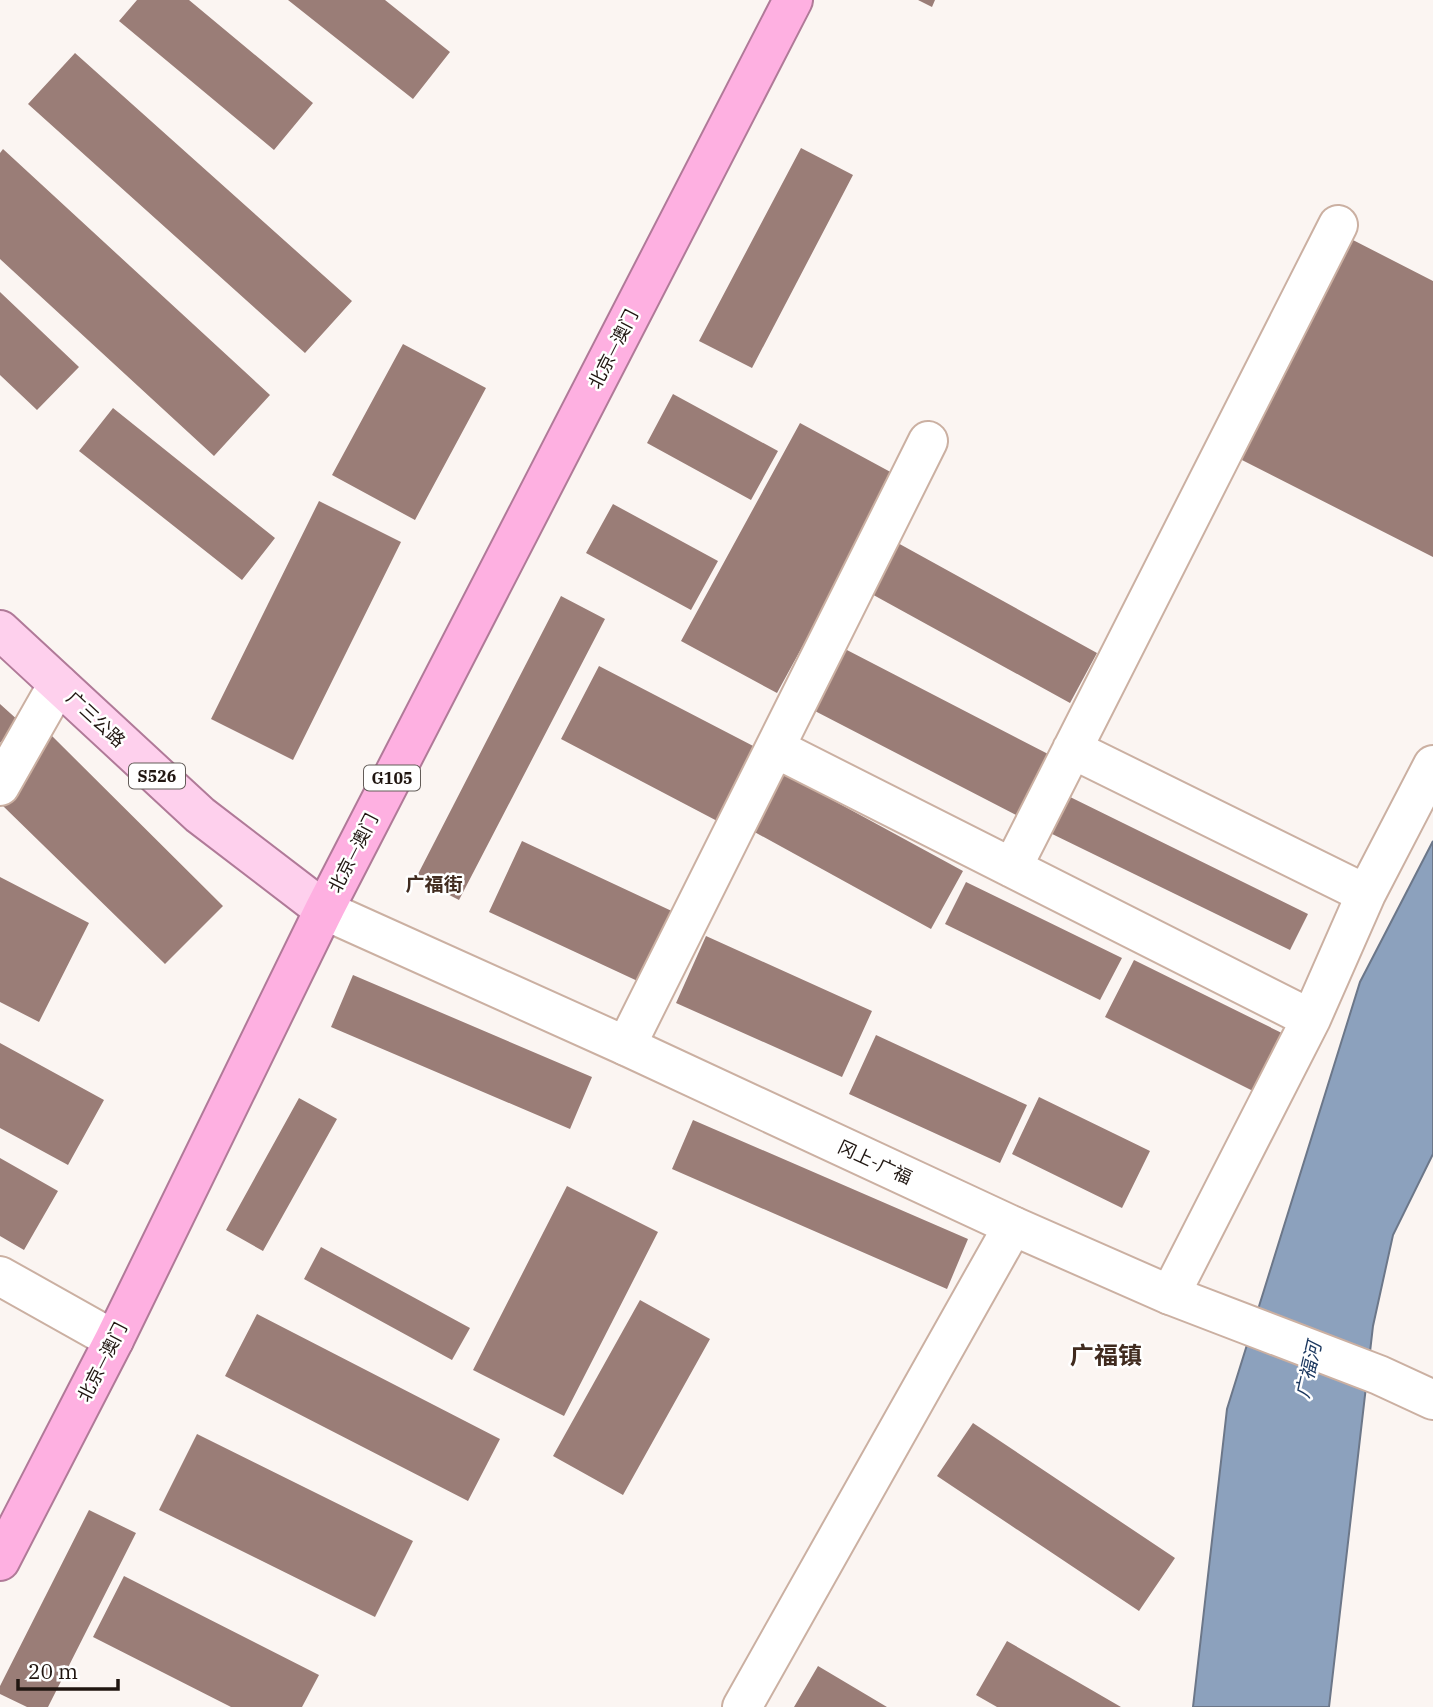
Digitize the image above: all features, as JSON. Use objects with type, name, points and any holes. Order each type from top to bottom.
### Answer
[{"type":"highway","name":"北京—澳门","points":[[0,1562],[114,1340],[324,909],[793,0]]},
{"type":"main road","name":"广三公路","points":[[0,630],[200,815],[324,909]]},
{"type":"street","points":[[1012,868],[1338,225]]},
{"type":"street","points":[[626,1046],[928,441]]},
{"type":"street","points":[[0,786],[58,684]]},
{"type":"street","points":[[775,748],[1311,1019]]},
{"type":"street","points":[[1073,749],[1366,894]]},
{"type":"street","points":[[1170,1295],[1311,1019],[1366,894],[1433,765]]},
{"type":"street","name":"冈上-广福","points":[[324,909],[1013,1226],[1170,1295],[1379,1375],[1433,1400]]},
{"type":"street","points":[[742,1707],[1013,1226]]},
{"type":"street","points":[[0,1276],[114,1340]]},
{"type":"water","name":"广福河","points":[[1433,841],[1433,1154],[1393,1235],[1373,1326],[1329,1707],[1193,1707],[1227,1409],[1360,982]]},
{"type":"building","points":[[137,0],[189,0],[313,103],[274,150],[119,21]]},
{"type":"building","points":[[288,0],[385,0],[450,52],[413,99]]},
{"type":"building","points":[[918,0],[935,0],[932,7]]},
{"type":"building","points":[[75,53],[352,301],[305,353],[28,104]]},
{"type":"building","points":[[801,148],[853,175],[752,368],[699,341]]},
{"type":"building","points":[[3,149],[270,395],[214,456],[0,259],[0,153]]},
{"type":"building","points":[[1351,239],[1433,281],[1433,557],[1238,458]]},
{"type":"building","points":[[0,292],[79,367],[37,410],[0,375]]},
{"type":"building","points":[[403,344],[486,388],[415,520],[332,475]]},
{"type":"building","points":[[673,394],[778,451],[751,500],[647,443]]},
{"type":"building","points":[[113,408],[275,538],[242,580],[79,451]]},
{"type":"building","points":[[800,423],[896,475],[777,693],[681,641]]},
{"type":"building","points":[[319,501],[401,542],[293,760],[211,719]]},
{"type":"building","points":[[613,504],[718,561],[691,610],[586,553]]},
{"type":"building","points":[[896,542],[1097,653],[1070,703],[868,592]]},
{"type":"building","points":[[561,596],[605,619],[459,900],[416,878]]},
{"type":"building","points":[[845,649],[1050,755],[1018,816],[813,710]]},
{"type":"building","points":[[599,666],[759,749],[721,823],[561,739]]},
{"type":"building","points":[[0,704],[20,722],[0,743]]},
{"type":"building","points":[[52,736],[223,906],[165,964],[2,805]]},
{"type":"building","points":[[772,767],[963,871],[931,929],[740,824]]},
{"type":"building","points":[[1064,794],[1308,914],[1290,950],[1046,831]]},
{"type":"building","points":[[522,841],[676,913],[644,984],[489,912]]},
{"type":"building","points":[[0,877],[89,923],[39,1022],[0,1002]]},
{"type":"building","points":[[966,882],[1122,958],[1100,1000],[945,924]]},
{"type":"building","points":[[706,936],[872,1011],[842,1077],[676,1003]]},
{"type":"building","points":[[1134,960],[1290,1037],[1261,1095],[1105,1017]]},
{"type":"building","points":[[353,975],[592,1077],[570,1129],[331,1027]]},
{"type":"building","points":[[876,1035],[1027,1105],[1000,1163],[849,1094]]},
{"type":"building","points":[[0,1043],[104,1100],[68,1165],[0,1128]]},
{"type":"building","points":[[1039,1097],[1150,1151],[1122,1208],[1012,1154]]},
{"type":"building","points":[[299,1098],[337,1119],[263,1251],[226,1230]]},
{"type":"building","points":[[693,1120],[968,1239],[947,1289],[672,1169]]},
{"type":"building","points":[[0,1158],[58,1191],[24,1250],[0,1236]]},
{"type":"building","points":[[567,1186],[658,1232],[564,1416],[473,1370]]},
{"type":"building","points":[[321,1247],[470,1328],[452,1360],[304,1279]]},
{"type":"building","points":[[640,1300],[710,1339],[623,1495],[553,1456]]},
{"type":"building","points":[[257,1314],[500,1439],[468,1501],[225,1376]]},
{"type":"building","points":[[973,1423],[1175,1558],[1139,1611],[937,1476]]},
{"type":"building","points":[[197,1434],[413,1541],[375,1617],[159,1510]]},
{"type":"building","points":[[89,1510],[136,1533],[48,1707],[27,1707],[0,1694],[0,1686]]},
{"type":"building","points":[[124,1576],[319,1675],[302,1707],[231,1707],[93,1637]]},
{"type":"building","points":[[1007,1641],[1121,1707],[997,1707],[976,1695]]},
{"type":"building","points":[[818,1666],[887,1707],[794,1707]]},
{"type":"district","name":"广福街","points":[[434,884]]},
{"type":"district","name":"广福镇","points":[[1106,1355]]}]
